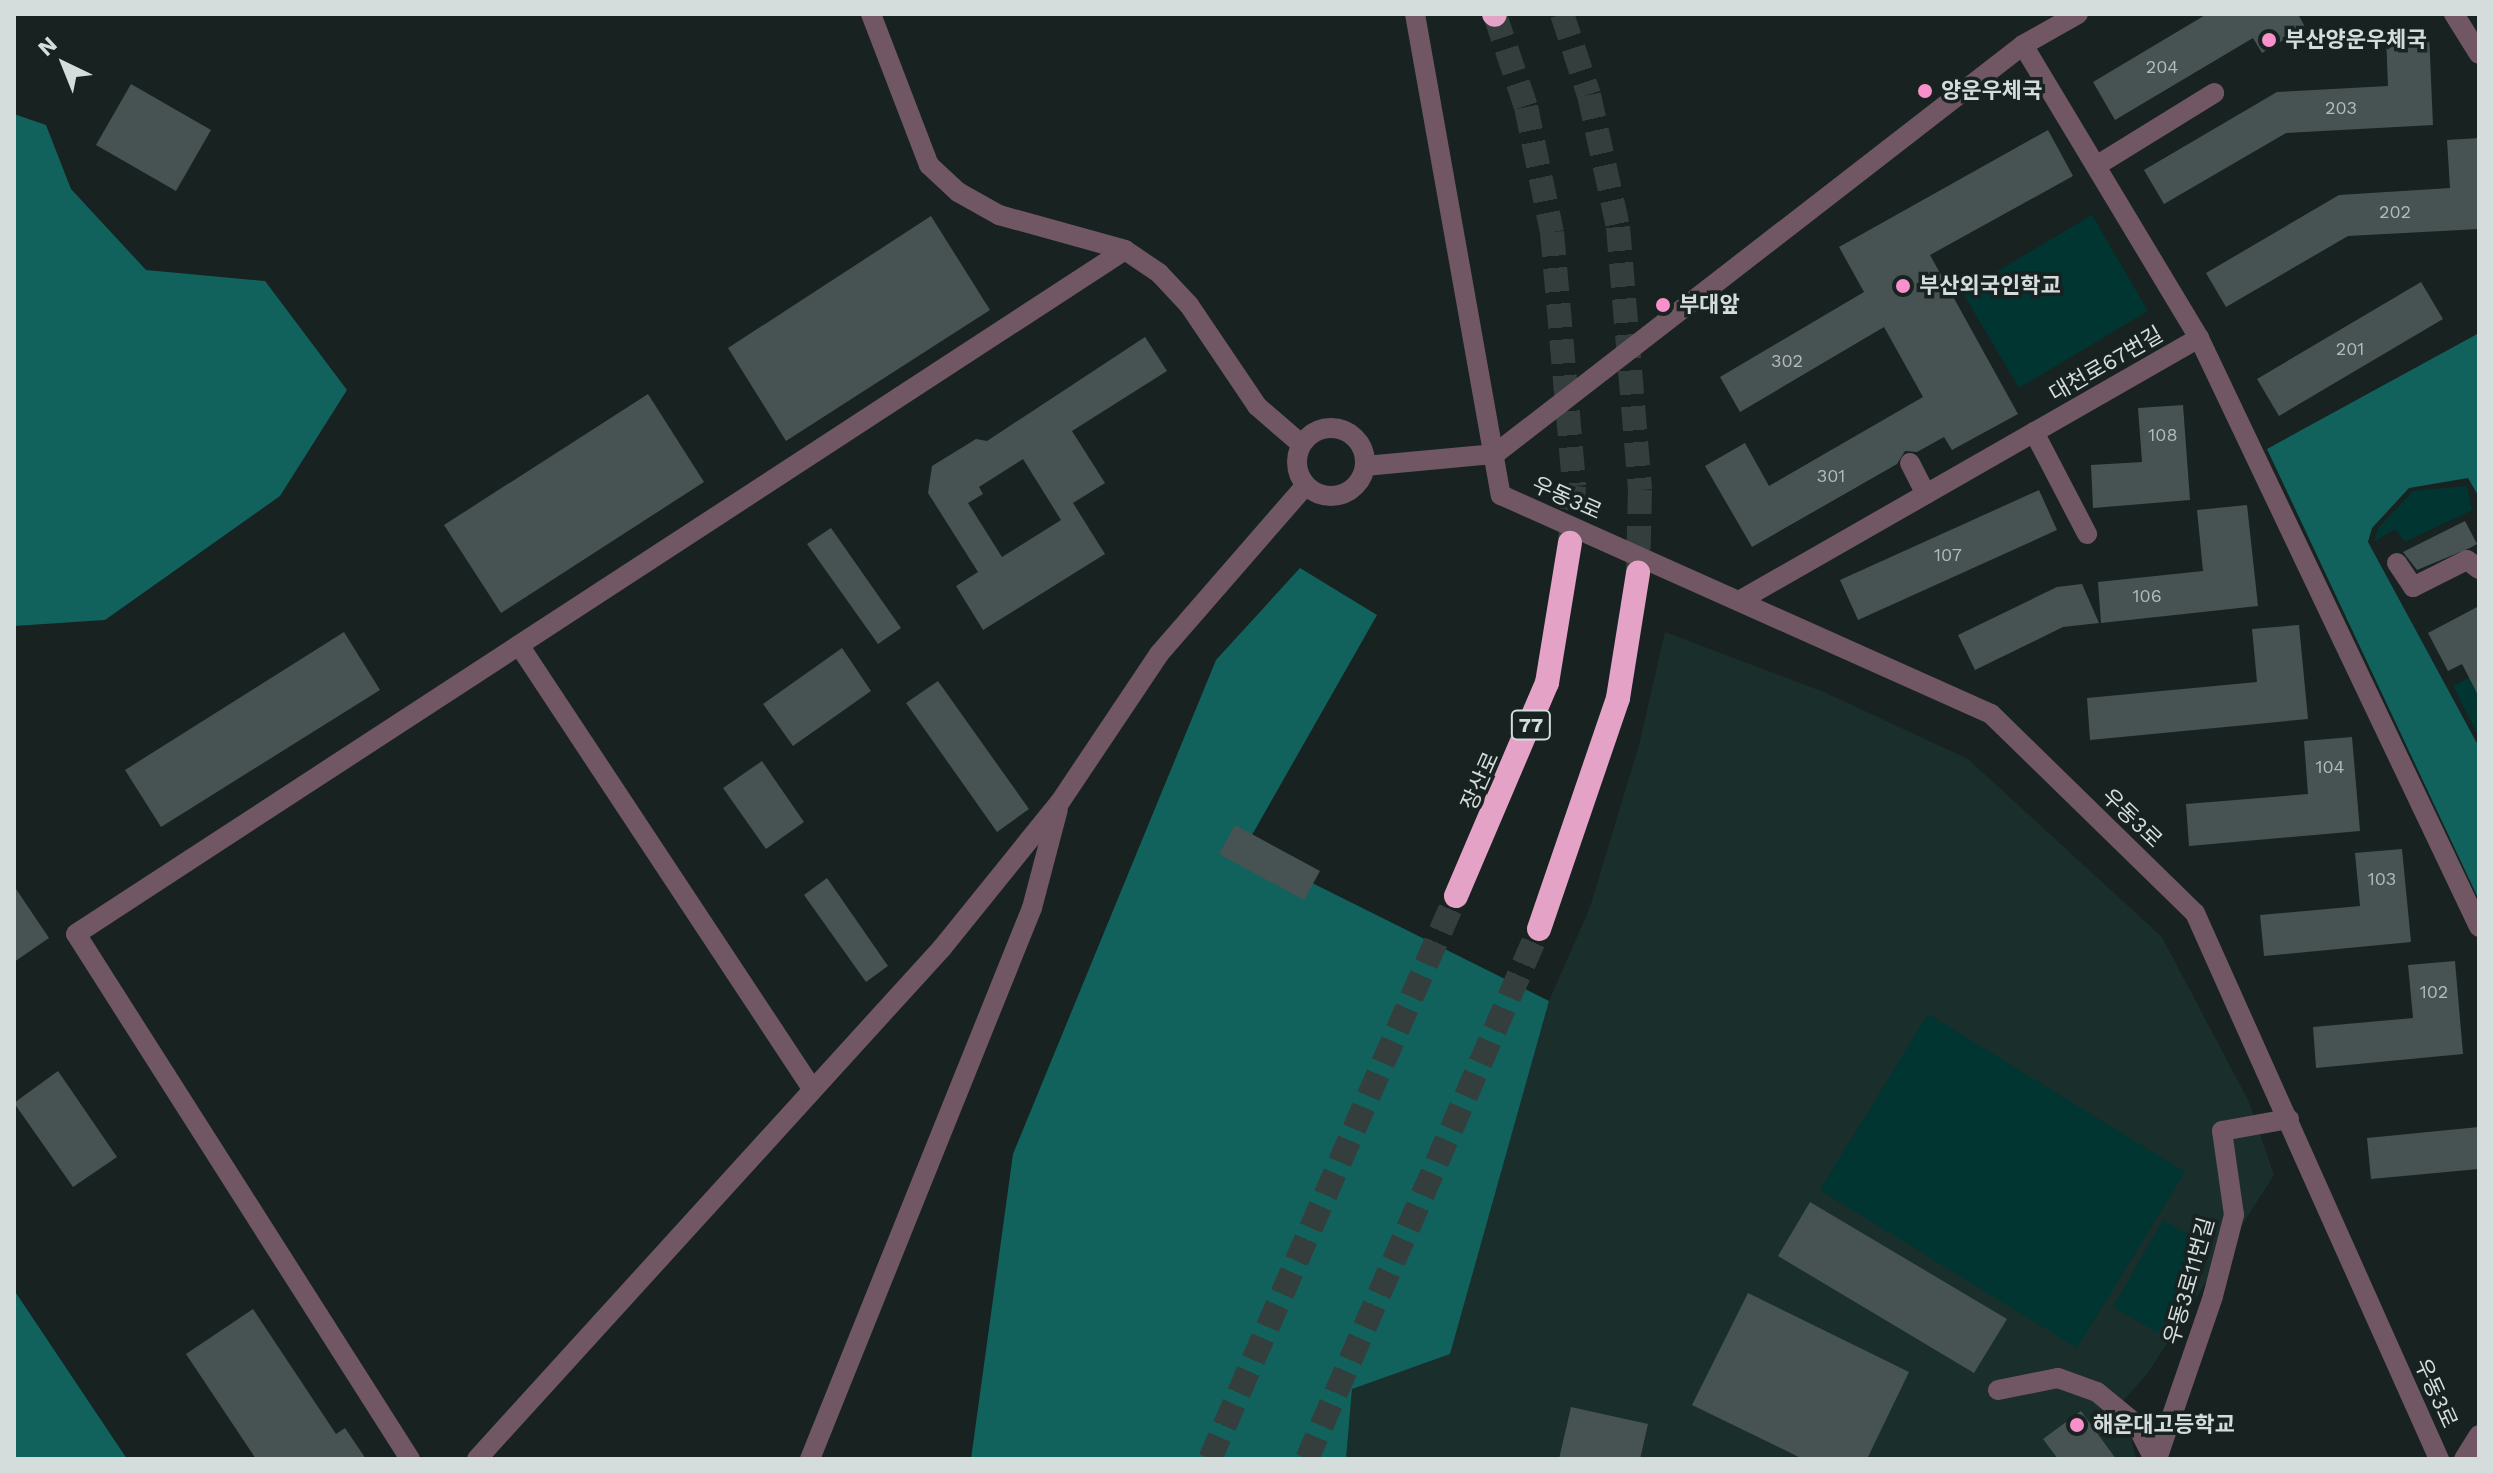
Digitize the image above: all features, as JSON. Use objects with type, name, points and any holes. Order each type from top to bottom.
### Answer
[{"type":"highway","name":"장산로","points":[[1456,896],[1547,683],[1570,543]]},
{"type":"highway","points":[[1539,929],[1618,698],[1638,573]]},
{"type":"street","points":[[871,14],[929,165],[958,192],[999,215],[1125,250],[1159,273],[1189,305],[1257,406],[1301,444]]},
{"type":"street","points":[[1415,14],[1495,454]]},
{"type":"street","points":[[1365,466],[1495,454],[2023,45],[2078,14]]},
{"type":"street","points":[[2454,14],[2479,54]]},
{"type":"street","name":"대천로67번길","points":[[1739,601],[2199,338],[2023,45]]},
{"type":"street","points":[[2096,166],[2214,93]]},
{"type":"street","points":[[410,1459],[76,934],[1125,250]]},
{"type":"street","points":[[2199,338],[2479,927]]},
{"type":"street","points":[[1319,430],[1342,430],[1360,444],[1365,466],[1355,487],[1335,496],[1305,486],[1296,465],[1301,444],[1319,430]]},
{"type":"street","points":[[2034,432],[2087,534]]},
{"type":"street","name":"우동3로","points":[[1495,454],[1501,495],[1991,714],[2195,913],[2439,1459]]},
{"type":"street","points":[[1910,463],[1926,494]]},
{"type":"street","points":[[477,1459],[942,948],[1060,802],[1159,654],[1305,486]]},
{"type":"street","points":[[2397,563],[2413,587],[2467,560],[2479,569]]},
{"type":"street","points":[[519,645],[813,1090]]},
{"type":"street","points":[[810,1459],[1032,908],[1060,802]]},
{"type":"street","name":"우동3로11번길","points":[[2156,1459],[2213,1296],[2234,1215],[2222,1131],[2289,1119]]},
{"type":"street","points":[[1998,1390],[2058,1378],[2097,1392],[2136,1424],[2156,1459]]},
{"type":"street","points":[[2464,1459],[2479,1435]]},
{"type":"shaded area","points":[[14,114],[46,125],[71,189],[146,270],[265,281],[347,390],[280,496],[105,620],[14,626]]},
{"type":"shaded area","points":[[2092,215],[2148,311],[2019,388],[1962,292]]},
{"type":"shaded area","points":[[2479,333],[2479,497],[2468,478],[2409,488],[2372,528],[2368,542],[2479,747],[2479,900],[2267,449]]},
{"type":"shaded area","points":[[2467,486],[2472,510],[2405,542],[2395,529],[2374,542],[2378,528],[2413,491]]},
{"type":"shaded area","points":[[1300,568],[1377,615],[1244,849],[1549,1001],[1450,1354],[1352,1389],[1346,1459],[971,1459],[1013,1154],[1216,660]]},
{"type":"shaded area","points":[[1665,632],[1824,692],[1968,759],[2162,937],[2249,1102],[2274,1175],[2148,1373],[2122,1402],[2136,1459],[1346,1459],[1352,1389],[1549,1001],[1590,907],[1639,745]]},
{"type":"shaded area","points":[[2479,672],[2479,738],[2453,686]]},
{"type":"shaded area","points":[[1928,1014],[2185,1172],[2077,1348],[1820,1190]]},
{"type":"shaded area","points":[[2163,1220],[2208,1246],[2158,1333],[2113,1307]]},
{"type":"shaded area","points":[[14,1290],[127,1459],[14,1459]]},
{"type":"building","points":[[2207,14],[2298,14],[2305,27],[2262,53],[2253,38],[2115,120],[2093,82]]},
{"type":"building","points":[[2429,34],[2433,125],[2286,133],[2164,204],[2144,170],[2277,92],[2388,86],[2386,36]]},
{"type":"building","points":[[131,84],[211,130],[176,191],[96,145]]},
{"type":"building","points":[[2048,130],[2073,176],[1930,255],[2018,414],[1952,450],[1944,437],[1917,452],[1905,451],[1897,464],[1752,547],[1705,466],[1745,443],[1769,486],[1923,397],[1884,327],[1740,412],[1720,377],[1864,292],[1839,247]]},
{"type":"building","points":[[2479,138],[2479,229],[2348,236],[2226,307],[2206,273],[2339,195],[2450,188],[2447,140]]},
{"type":"building","points":[[931,216],[990,310],[786,441],[728,348]]},
{"type":"building","points":[[2421,282],[2443,319],[2279,416],[2257,379]]},
{"type":"building","points":[[1145,337],[1167,371],[1072,431],[1105,483],[1073,503],[1105,554],[983,630],[956,586],[978,572],[928,493],[932,466],[976,439],[987,441]],"holes":[[[1023,459],[1061,520],[1002,557],[968,503],[983,494],[979,487]]]},
{"type":"building","points":[[648,394],[704,482],[501,613],[444,525]]},
{"type":"building","points":[[2183,405],[2190,500],[2093,508],[2091,465],[2142,462],[2138,408]]},
{"type":"building","points":[[2039,490],[2057,530],[1858,620],[1840,580]]},
{"type":"building","points":[[2247,505],[2258,606],[2101,623],[2098,582],[2203,571],[2197,510]]},
{"type":"building","points":[[2465,521],[2477,544],[2470,548],[2417,570],[2403,552]]},
{"type":"building","points":[[831,528],[901,628],[878,644],[807,544]]},
{"type":"building","points":[[2082,584],[2099,623],[2063,627],[1975,670],[1958,635],[2057,587]]},
{"type":"building","points":[[2479,606],[2479,697],[2462,664],[2448,671],[2428,633]]},
{"type":"building","points":[[2299,625],[2308,719],[2090,740],[2087,698],[2257,682],[2252,629]]},
{"type":"building","points":[[344,632],[380,690],[161,827],[125,770]]},
{"type":"building","points":[[842,648],[871,691],[793,746],[763,704]]},
{"type":"building","points":[[938,681],[1029,809],[997,832],[906,703]]},
{"type":"building","points":[[2352,737],[2360,831],[2189,846],[2186,804],[2308,794],[2304,741]]},
{"type":"building","points":[[762,761],[804,822],[766,849],[723,788]]},
{"type":"building","points":[[1235,825],[1320,871],[1304,900],[1219,854]]},
{"type":"building","points":[[2402,849],[2411,942],[2264,956],[2260,915],[2360,906],[2355,853]]},
{"type":"building","points":[[827,878],[888,966],[866,982],[804,895]]},
{"type":"building","points":[[14,886],[49,938],[14,962]]},
{"type":"building","points":[[2455,961],[2463,1054],[2316,1068],[2313,1027],[2413,1018],[2408,965]]},
{"type":"building","points":[[58,1071],[117,1157],[73,1187],[14,1103]]},
{"type":"building","points":[[2479,1127],[2479,1169],[2371,1179],[2367,1138]]},
{"type":"building","points":[[1810,1202],[2007,1319],[1974,1373],[1778,1256]]},
{"type":"building","points":[[1748,1293],[1909,1372],[1867,1459],[1803,1459],[1692,1405]]},
{"type":"building","points":[[253,1309],[336,1434],[345,1428],[366,1459],[256,1459],[186,1354]]},
{"type":"building","points":[[1571,1407],[1648,1424],[1640,1459],[1559,1459]]},
{"type":"building","name":"해운대고등학교","points":[[2081,1411],[2116,1459],[2058,1459],[2043,1439]]},
{"type":"tunnel","points":[[1562,14],[1589,95],[1618,227],[1640,490],[1638,573]]},
{"type":"tunnel","points":[[1495,15],[1526,107],[1552,232],[1574,486],[1570,543]]},
{"type":"tunnel","points":[[1210,1459],[1456,896]]},
{"type":"tunnel","points":[[1307,1459],[1539,929]]},
{"type":"place","name":"부산양운우체국","points":[[2269,40]]},
{"type":"place","name":"양운우체국","points":[[1925,91]]},
{"type":"place","name":"부산외국인학교","points":[[1903,286]]},
{"type":"place","name":"부대앞","points":[[1663,305]]},
{"type":"place","name":"해운대고등학교","points":[[2077,1425]]}]
